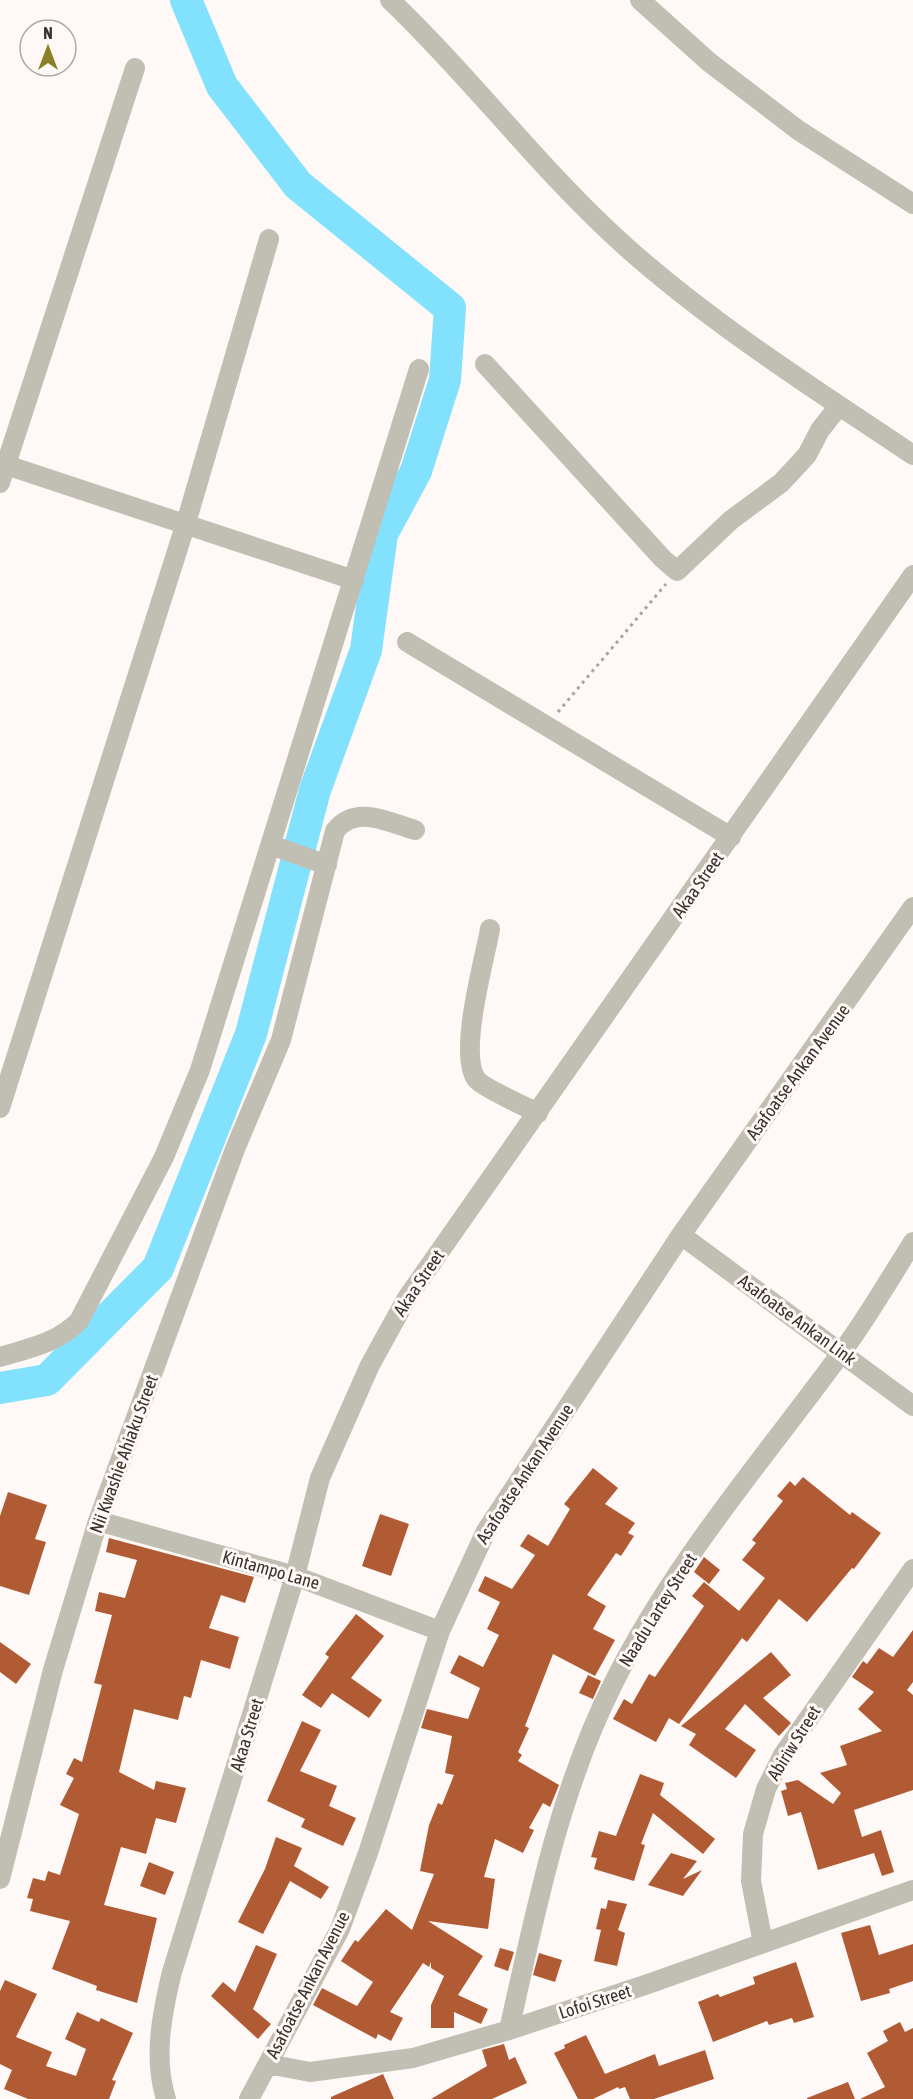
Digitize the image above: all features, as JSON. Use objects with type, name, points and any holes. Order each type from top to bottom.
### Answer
[{"type":"street","points":[[390,0],[574,198],[625,246],[707,316],[913,455]]},
{"type":"street","points":[[640,0],[709,62],[798,130],[913,204]]},
{"type":"street","points":[[135,68],[2,470],[186,523],[354,580]]},
{"type":"street","points":[[0,1108],[186,523],[268,239]]},
{"type":"street","points":[[485,364],[663,559],[677,571],[731,520],[781,483],[807,455],[820,430],[839,406]]},
{"type":"street","points":[[0,1357],[53,1342],[67,1334],[79,1321],[93,1300],[164,1157],[200,1070],[277,848],[354,580],[419,369]]},
{"type":"street","name":"Akaa Street","points":[[166,2099],[160,2056],[162,2013],[172,1972],[295,1576],[320,1478],[370,1365],[407,1298],[913,575]]},
{"type":"street","points":[[407,642],[602,757],[731,837]]},
{"type":"street","name":"Nii Kwashie Ahiaku Street","points":[[0,1879],[53,1670],[98,1521],[235,1149],[281,1040],[319,862],[343,820],[357,815],[415,830]]},
{"type":"street","points":[[277,848],[319,862]]},
{"type":"street","name":"Asafoatse Ankan Avenue","points":[[249,2099],[340,1929],[368,1853],[440,1631],[486,1531],[681,1235],[913,907]]},
{"type":"street","points":[[490,928],[470,1032],[472,1069],[477,1080],[538,1113]]},
{"type":"street","name":"Asafoatse Ankan Link","points":[[681,1235],[913,1406]]},
{"type":"street","name":"Naadu Lartey Street","points":[[509,2030],[529,1940],[563,1813],[581,1760],[612,1684],[688,1558],[842,1353],[913,1242]]},
{"type":"street","name":"Kintampo Lane","points":[[98,1521],[295,1576],[440,1631]]},
{"type":"street","name":"Abiriw Street","points":[[763,1943],[752,1881],[753,1834],[766,1789],[783,1755],[913,1569]]},
{"type":"street","name":"Lofoi Street","points":[[268,2064],[310,2072],[413,2058],[509,2030],[913,1890]]},
{"type":"path","points":[[547,725],[677,571]]},
{"type":"building","points":[[593,1468],[618,1488],[605,1504],[635,1523],[628,1533],[634,1536],[621,1556],[616,1553],[587,1595],[606,1606],[593,1629],[615,1640],[595,1676],[553,1654],[525,1726],[529,1728],[518,1752],[522,1755],[518,1761],[559,1785],[550,1807],[543,1803],[529,1828],[534,1830],[523,1853],[495,1839],[484,1877],[495,1879],[488,1929],[428,1921],[483,1956],[458,1995],[488,2009],[481,2024],[454,2012],[454,2028],[431,2028],[431,2005],[444,1976],[431,1968],[431,1962],[429,1967],[423,1963],[390,2012],[403,2018],[391,2041],[378,2034],[376,2039],[313,2005],[322,1988],[357,2006],[373,1982],[341,1961],[355,1940],[358,1942],[386,1909],[412,1930],[434,1874],[420,1871],[429,1825],[438,1803],[442,1805],[454,1775],[445,1773],[452,1736],[421,1728],[427,1709],[468,1719],[480,1688],[450,1673],[459,1655],[483,1667],[499,1635],[487,1629],[500,1602],[478,1591],[485,1576],[512,1589],[535,1555],[520,1546],[528,1534],[548,1546],[570,1509],[564,1504]]},
{"type":"building","points":[[803,1477],[850,1515],[852,1512],[881,1533],[854,1569],[852,1568],[807,1622],[779,1599],[747,1642],[742,1638],[679,1724],[669,1718],[656,1742],[613,1719],[624,1699],[632,1704],[649,1674],[655,1677],[704,1606],[692,1596],[704,1582],[739,1611],[765,1578],[742,1560],[756,1543],[752,1540],[783,1501],[777,1496],[790,1481],[795,1486]]},
{"type":"building","points":[[8,1492],[47,1505],[35,1539],[46,1542],[29,1595],[0,1586],[0,1516]]},
{"type":"building","points":[[380,1514],[409,1524],[391,1576],[362,1566]]},
{"type":"building","points":[[109,1538],[254,1577],[245,1603],[221,1595],[209,1628],[239,1637],[230,1669],[201,1660],[191,1698],[184,1696],[178,1720],[134,1709],[119,1772],[154,1790],[156,1781],[186,1788],[176,1823],[156,1818],[146,1854],[121,1847],[104,1905],[157,1918],[137,2003],[96,1990],[97,1986],[52,1969],[70,1921],[30,1911],[33,1899],[27,1898],[33,1878],[45,1881],[48,1871],[60,1875],[79,1814],[60,1805],[74,1778],[66,1774],[74,1758],[82,1762],[102,1685],[94,1683],[112,1615],[95,1611],[99,1592],[125,1598],[137,1560],[106,1552]]},
{"type":"building","points":[[704,1557],[720,1570],[709,1584],[694,1572]]},
{"type":"building","points":[[356,1614],[384,1636],[351,1678],[382,1700],[369,1718],[332,1693],[321,1708],[302,1695],[329,1657],[325,1654]]},
{"type":"building","points":[[913,1630],[913,1682],[907,1690],[913,1695],[913,1790],[854,1810],[862,1837],[881,1830],[894,1872],[882,1876],[874,1853],[818,1870],[801,1812],[788,1816],[781,1791],[787,1789],[785,1783],[798,1780],[833,1804],[841,1793],[820,1773],[847,1765],[840,1746],[882,1731],[858,1709],[874,1692],[852,1677],[863,1661],[867,1664],[879,1648],[893,1657]]},
{"type":"building","points":[[0,1642],[31,1664],[16,1684],[0,1672]]},
{"type":"building","points":[[771,1652],[791,1675],[763,1698],[791,1723],[779,1736],[745,1704],[725,1729],[756,1750],[736,1778],[689,1745],[696,1734],[681,1726]]},
{"type":"building","points":[[588,1675],[601,1681],[593,1699],[579,1693]]},
{"type":"building","points":[[302,1721],[321,1730],[300,1771],[337,1786],[329,1806],[356,1818],[343,1846],[301,1827],[305,1819],[267,1801]]},
{"type":"building","points":[[640,1774],[664,1783],[660,1795],[715,1839],[703,1854],[653,1813],[641,1844],[645,1845],[634,1881],[594,1869],[597,1858],[591,1857],[599,1831],[616,1836]]},
{"type":"building","points":[[276,1837],[302,1848],[294,1866],[329,1887],[321,1899],[290,1881],[263,1934],[238,1922],[265,1869]]},
{"type":"building","points":[[671,1853],[697,1861],[683,1879],[702,1870],[683,1896],[648,1885]]},
{"type":"building","points":[[149,1862],[174,1872],[165,1895],[140,1886]]},
{"type":"building","points":[[608,1900],[627,1904],[618,1930],[625,1933],[617,1966],[594,1961],[601,1930],[596,1929],[601,1908],[606,1909]]},
{"type":"building","points":[[870,1925],[879,1955],[913,1944],[913,1981],[889,1989],[890,1993],[861,2001],[841,1933]]},
{"type":"building","points":[[256,1945],[277,1954],[253,2009],[271,2024],[258,2039],[211,1996],[223,1982],[235,1992]]},
{"type":"building","points":[[500,1948],[514,1952],[508,1971],[494,1966]]},
{"type":"building","points":[[539,1953],[562,1960],[555,1982],[533,1975]]},
{"type":"building","points":[[796,1962],[814,2017],[794,2023],[792,2018],[769,2025],[767,2021],[713,2042],[698,2002],[718,1994],[720,1997],[755,1984],[753,1977]]},
{"type":"building","points":[[5,1980],[37,1994],[16,2037],[52,2052],[46,2066],[76,2076],[86,2049],[65,2039],[77,2012],[99,2022],[101,2018],[133,2033],[112,2080],[116,2081],[109,2099],[28,2099],[4,2089],[12,2070],[0,2064],[0,1991]]},
{"type":"building","points":[[900,2022],[905,2032],[913,2028],[913,2099],[860,2099],[885,2087],[867,2053],[888,2041],[883,2031]]},
{"type":"building","points":[[586,2035],[605,2074],[655,2054],[659,2066],[705,2050],[714,2079],[654,2099],[630,2099],[625,2087],[619,2089],[618,2087],[593,2099],[578,2099],[554,2053],[565,2048],[564,2045]]},
{"type":"building","points":[[504,2044],[509,2060],[515,2057],[527,2083],[492,2099],[431,2099],[487,2066],[482,2050]]},
{"type":"building","points":[[383,2074],[394,2099],[331,2099],[331,2097]]},
{"type":"building","points":[[848,2082],[855,2099],[807,2099],[807,2098]]},
{"type":"waterway","points":[[0,1388],[47,1380],[158,1268],[251,1034],[315,790],[366,650],[382,534],[416,471],[445,380],[450,308],[298,185],[222,86],[186,0]]}]
